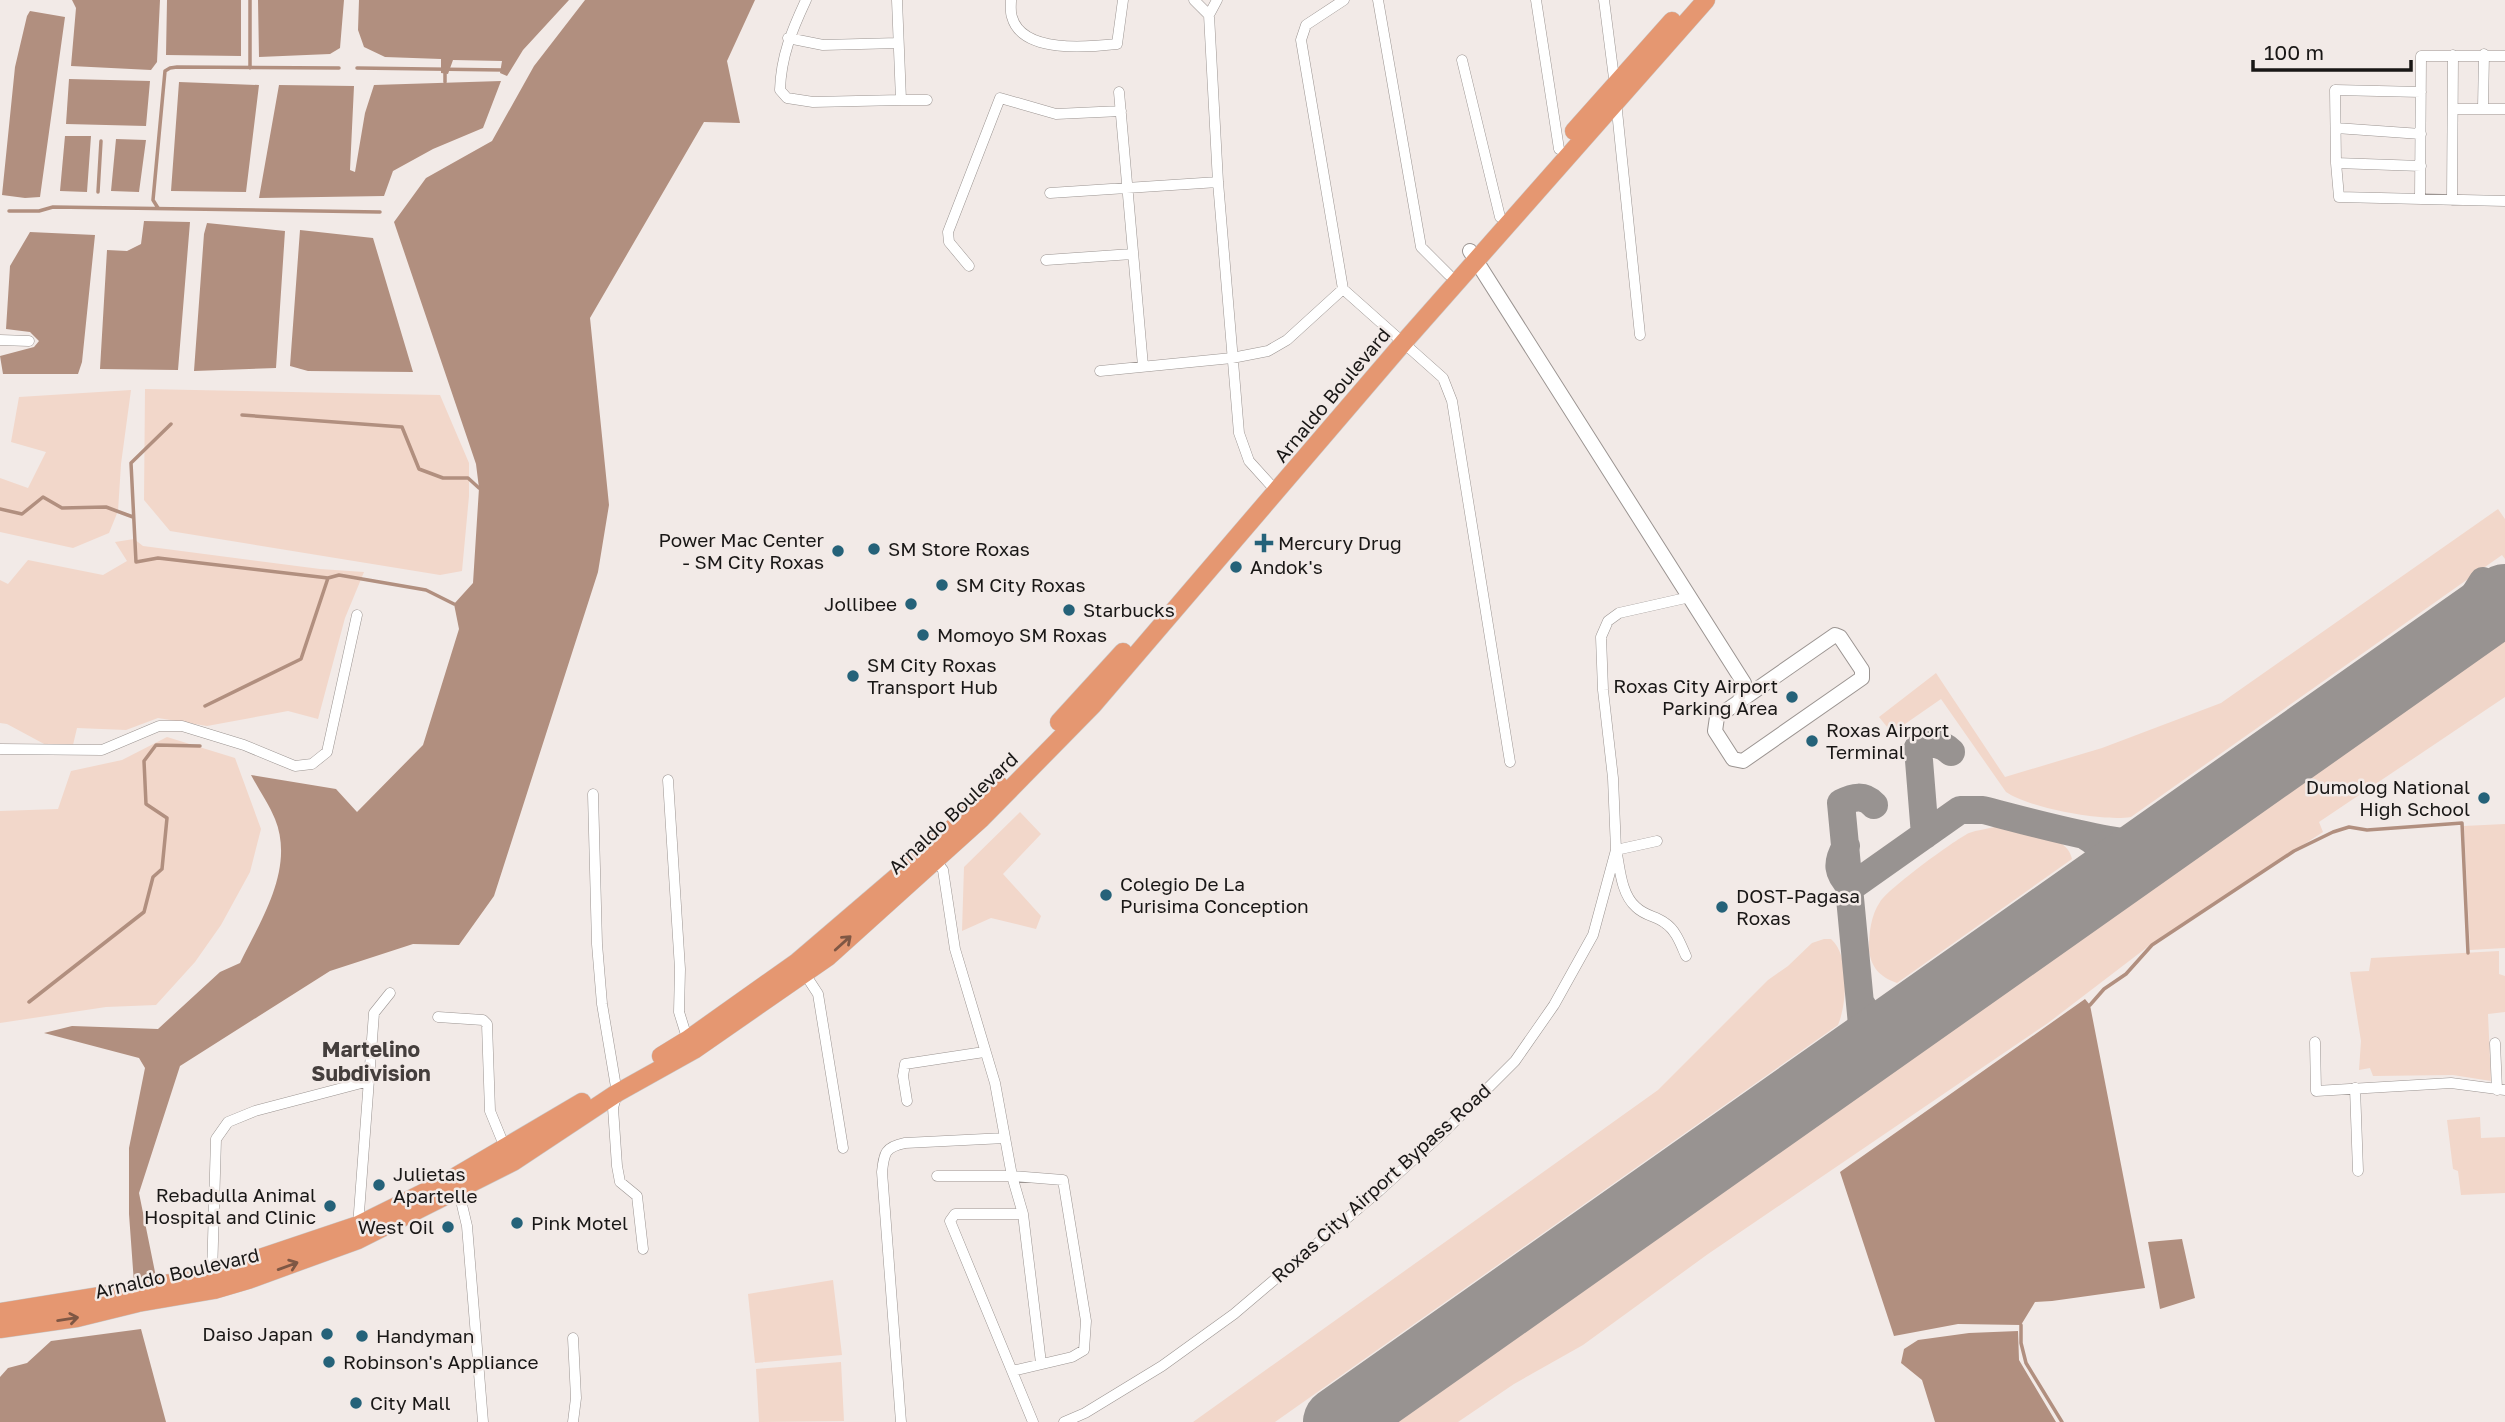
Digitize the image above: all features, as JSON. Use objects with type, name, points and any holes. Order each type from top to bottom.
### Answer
[{"type":"highway","name":"Arnaldo Boulevard","points":[[1679,22],[1690,0]]},
{"type":"highway","name":"Arnaldo Boulevard","points":[[0,1329],[77,1318],[138,1303],[213,1282],[358,1233],[509,1156],[616,1088],[691,1045],[801,968],[946,842],[1000,784],[1088,700],[1615,93],[1679,22],[1706,0]]},
{"type":"highway","name":"Arnaldo Boulevard","points":[[1400,339],[1449,275],[1473,256],[1500,217],[1543,176],[1559,149],[1615,93]]},
{"type":"highway","name":"Arnaldo Boulevard","points":[[801,968],[828,957],[935,860],[946,842]]},
{"type":"highway","name":"Arnaldo Boulevard","points":[[0,1312],[137,1290],[213,1282]]},
{"type":"street","points":[[806,0],[788,38],[780,66],[780,90],[787,98],[813,102],[928,100]]},
{"type":"street","points":[[897,0],[901,100]]},
{"type":"street","points":[[1011,0],[1012,18],[1024,34],[1054,46],[1076,49],[1117,44],[1123,0]]},
{"type":"street","points":[[1195,0],[1209,15]]},
{"type":"street","points":[[1344,0],[1306,25],[1301,40],[1343,289],[1443,378],[1452,401],[1510,762]]},
{"type":"street","points":[[1378,0],[1421,247],[1449,275]]},
{"type":"street","points":[[1536,0],[1559,149]]},
{"type":"street","points":[[1604,0],[1640,335]]},
{"type":"street","points":[[1214,1],[1209,15],[1218,182],[1239,433],[1249,461],[1273,488]]},
{"type":"street","points":[[788,38],[823,46],[898,43]]},
{"type":"street","points":[[2483,108],[2484,54]]},
{"type":"street","points":[[2420,199],[2421,57],[2484,54],[2505,56]]},
{"type":"street","points":[[2452,200],[2453,55]]},
{"type":"street","points":[[1462,60],[1500,217]]},
{"type":"street","points":[[2421,92],[2335,90],[2339,197],[2505,201]]},
{"type":"street","points":[[1119,92],[1143,366]]},
{"type":"street","points":[[969,266],[949,242],[948,232],[1000,98],[1056,114],[1121,111]]},
{"type":"street","points":[[2453,109],[2505,109]]},
{"type":"street","points":[[2336,128],[2421,134]]},
{"type":"street","points":[[2336,163],[2421,166]]},
{"type":"street","points":[[1050,193],[1218,182]]},
{"type":"street","points":[[1046,260],[1132,254]]},
{"type":"street","points":[[1473,256],[1744,683],[1745,693],[1740,701]]},
{"type":"street","points":[[1100,371],[1232,358],[1268,351],[1287,340],[1343,289]]},
{"type":"street","points":[[0,340],[29,341]]},
{"type":"street","name":"Roxas City Airport Bypass Road","points":[[1064,1422],[1085,1413],[1162,1366],[1234,1314],[1379,1191],[1445,1131],[1515,1061],[1554,1005],[1593,935],[1616,850],[1601,637],[1608,621],[1619,613],[1690,597]]},
{"type":"street","points":[[0,749],[102,750],[159,726],[182,726],[295,766],[312,764],[327,752],[357,615]]},
{"type":"street","points":[[1835,635],[1840,637],[1863,674],[1862,678],[1768,745],[1738,762],[1717,736],[1715,724],[1717,717],[1740,701],[1835,635]]},
{"type":"street","points":[[1744,683],[1748,686],[1762,686]]},
{"type":"street","points":[[668,780],[680,969],[680,1012],[691,1045]]},
{"type":"street","points":[[593,794],[597,944],[616,1088],[613,1108],[617,1166],[620,1182],[636,1196],[643,1249]]},
{"type":"street","points":[[1657,841],[1616,850],[1622,882],[1633,905],[1648,916],[1665,922],[1675,933],[1686,956]]},
{"type":"street","points":[[935,860],[943,870],[956,948],[995,1083],[1012,1176],[1023,1214],[1041,1363]]},
{"type":"street","points":[[801,968],[818,994],[843,1148]]},
{"type":"street","points":[[358,1233],[374,1013],[390,993]]},
{"type":"street","points":[[438,1017],[483,1020],[487,1024],[490,1111],[509,1156]]},
{"type":"street","points":[[2315,1042],[2316,1091],[2451,1083],[2501,1090],[2496,1043]]},
{"type":"street","points":[[907,1101],[903,1076],[905,1064],[984,1052]]},
{"type":"street","points":[[213,1282],[216,1139],[228,1122],[255,1111],[369,1081]]},
{"type":"street","points":[[2355,1088],[2358,1171]]},
{"type":"street","points":[[901,1422],[883,1156],[892,1145],[905,1143],[1005,1138]]},
{"type":"street","points":[[936,1176],[1012,1176],[1063,1180],[1086,1321],[1084,1350],[1072,1356],[1012,1371]]},
{"type":"street","points":[[456,1184],[467,1226],[483,1422]]},
{"type":"street","points":[[1023,1214],[955,1214],[950,1221],[1033,1422]]},
{"type":"street","points":[[573,1338],[576,1398],[573,1422]]},
{"type":"shaded area","points":[[72,0],[160,0],[157,62],[151,70],[71,66],[76,8]]},
{"type":"shaded area","points":[[167,0],[241,0],[241,56],[166,55]]},
{"type":"shaded area","points":[[258,0],[344,0],[340,48],[330,54],[259,57]]},
{"type":"shaded area","points":[[359,0],[569,0],[523,50],[507,76],[500,73],[502,61],[453,60],[448,74],[441,73],[441,59],[385,57],[364,47],[358,30]]},
{"type":"shaded area","points":[[585,0],[755,0],[727,61],[740,123],[704,122],[590,318],[609,505],[598,572],[494,896],[459,945],[413,944],[330,971],[180,1066],[139,1193],[156,1277],[134,1283],[129,1214],[129,1148],[145,1068],[139,1058],[44,1033],[72,1026],[158,1029],[220,972],[240,963],[273,893],[281,856],[275,819],[251,775],[336,789],[357,812],[423,745],[459,629],[454,604],[473,583],[479,488],[476,464],[394,222],[426,178],[492,141],[534,66]]},
{"type":"shaded area","points":[[30,11],[65,17],[40,197],[25,198],[2,195],[15,67]]},
{"type":"shaded area","points":[[69,79],[150,81],[146,126],[66,124]]},
{"type":"shaded area","points":[[501,81],[483,128],[433,149],[393,171],[384,196],[259,198],[279,85],[354,86],[350,170],[355,172],[365,113],[374,85]]},
{"type":"shaded area","points":[[179,82],[259,85],[246,192],[171,191]]},
{"type":"shaded area","points":[[65,136],[91,136],[87,192],[60,191]]},
{"type":"shaded area","points":[[116,139],[146,140],[139,192],[111,191]]},
{"type":"shaded area","points":[[144,221],[190,222],[178,370],[100,369],[107,250],[127,251],[141,244]]},
{"type":"shaded area","points":[[207,223],[285,231],[276,368],[194,371]]},
{"type":"shaded area","points":[[300,230],[373,238],[413,372],[308,371],[290,366]]},
{"type":"shaded area","points":[[30,232],[95,235],[82,362],[78,374],[3,374],[0,356],[34,347],[39,341],[30,332],[6,329],[10,266]]},
{"type":"shaded area","points":[[145,389],[440,395],[469,463],[469,496],[462,571],[440,575],[170,531],[144,500]]},
{"type":"shaded area","points":[[131,390],[118,511],[109,533],[73,548],[0,532],[0,478],[28,488],[46,452],[11,442],[19,397]]},
{"type":"shaded area","points":[[2498,509],[2505,519],[2505,559],[2502,555],[2131,817],[2103,817],[2067,812],[2031,803],[2006,792],[1941,699],[1892,733],[1879,717],[1936,673],[2005,777],[2102,748],[2221,703]]},
{"type":"shaded area","points":[[134,539],[143,546],[320,569],[364,572],[345,618],[318,719],[288,711],[207,726],[158,718],[126,730],[77,728],[73,745],[46,745],[7,724],[0,723],[0,580],[8,584],[28,560],[103,575],[127,561],[115,542]]},
{"type":"shaded area","points":[[2505,640],[2505,697],[2319,822],[2323,832],[2154,942],[2048,1023],[1708,1254],[1583,1345],[1514,1384],[1458,1422],[1398,1422]]},
{"type":"shaded area","points":[[167,737],[235,758],[261,829],[250,872],[221,925],[195,962],[156,1005],[106,1007],[0,1023],[0,811],[58,809],[71,771],[122,760]]},
{"type":"shaded area","points":[[1020,812],[1041,834],[1003,874],[1041,916],[1036,929],[991,918],[962,931],[964,867]]},
{"type":"shaded area","points":[[2505,824],[2505,948],[2470,950],[2464,826]]},
{"type":"shaded area","points":[[1995,827],[2028,831],[2051,838],[2068,850],[2072,859],[1897,983],[1886,978],[1871,961],[1869,948],[1871,924],[1880,902],[1908,876],[1961,838],[1972,832]]},
{"type":"shaded area","points":[[1831,939],[1837,946],[1844,968],[1845,993],[1838,1025],[1275,1422],[1193,1422],[1658,1090],[1768,980],[1788,966],[1812,943]]},
{"type":"shaded area","points":[[2499,951],[2499,974],[2505,976],[2505,1012],[2488,1014],[2491,1081],[2453,1075],[2373,1076],[2370,1068],[2359,1070],[2361,1041],[2350,972],[2369,971],[2371,958]]},
{"type":"shaded area","points":[[2085,999],[2090,1005],[2145,1288],[2035,1302],[2021,1325],[1958,1324],[1894,1336],[1840,1172]]},
{"type":"shaded area","points":[[2480,1117],[2481,1138],[2505,1137],[2505,1193],[2461,1195],[2458,1171],[2453,1169],[2447,1120]]},
{"type":"shaded area","points":[[2182,1239],[2195,1298],[2160,1309],[2148,1242]]},
{"type":"shaded area","points":[[833,1280],[842,1355],[755,1363],[748,1294]]},
{"type":"shaded area","points":[[141,1329],[166,1422],[0,1422],[0,1377],[8,1368],[27,1363],[51,1341]]},
{"type":"shaded area","points":[[2018,1331],[2019,1360],[2056,1422],[1935,1422],[1922,1380],[1901,1363],[1904,1349],[1918,1340],[1969,1333]]},
{"type":"shaded area","points":[[841,1362],[844,1421],[759,1422],[756,1369]]},
{"type":"waterway","points":[[250,0],[250,68]]},
{"type":"waterway","points":[[158,208],[153,200],[165,71],[177,67],[339,68]]},
{"type":"waterway","points":[[357,68],[503,70]]},
{"type":"waterway","points":[[445,71],[445,82]]},
{"type":"waterway","points":[[98,192],[101,141]]},
{"type":"waterway","points":[[9,211],[39,211],[53,207],[380,212]]},
{"type":"waterway","points":[[242,415],[402,427],[419,469],[443,478],[468,478],[479,488]]},
{"type":"waterway","points":[[171,424],[131,463],[136,562],[158,558],[328,578]]},
{"type":"waterway","points":[[0,509],[22,514],[43,497],[62,508],[106,507],[133,517]]},
{"type":"waterway","points":[[205,706],[301,659],[328,578],[339,575],[426,590],[454,604]]},
{"type":"waterway","points":[[29,1002],[144,912],[153,877],[162,869],[167,818],[146,804],[144,761],[156,745],[200,746]]},
{"type":"waterway","points":[[2090,1005],[2104,989],[2126,974],[2152,945],[2294,851],[2349,827],[2367,830],[2462,823],[2468,953]]},
{"type":"waterway","points":[[2021,1325],[2021,1343],[2026,1363],[2062,1422]]},
{"type":"taxiway","points":[[2445,641],[2483,581],[2496,589],[2501,602],[2500,616],[2493,630]]},
{"type":"taxiway","points":[[1925,835],[1918,748],[1935,744],[1951,752]]},
{"type":"taxiway","points":[[1848,1063],[1860,1051],[1863,1035],[1841,803],[1858,798],[1866,799],[1874,805]]},
{"type":"taxiway","points":[[1846,846],[1839,863],[1843,877],[1851,887],[1960,810],[1983,810],[2101,838],[2146,844],[2160,842]]},
{"type":"taxiway","points":[[2084,835],[2098,845],[2105,857],[2105,871],[2097,887]]},
{"type":"taxiway","points":[[1860,1002],[1873,1019],[1884,1023],[1905,1022]]},
{"type":"runway","points":[[1338,1422],[2505,599]]},
{"type":"place","name":"Mercury Drug","points":[[1264,543]]},
{"type":"place","name":"SM Store Roxas","points":[[874,549]]},
{"type":"place","name":"Power Mac Center - SM City Roxas","points":[[838,551]]},
{"type":"place","name":"Andok's","points":[[1236,567]]},
{"type":"place","name":"SM City Roxas","points":[[942,585]]},
{"type":"place","name":"Jollibee","points":[[911,604]]},
{"type":"place","name":"Starbucks","points":[[1069,610]]},
{"type":"place","name":"Momoyo SM Roxas","points":[[923,635]]},
{"type":"place","name":"SM City Roxas Transport Hub","points":[[853,676]]},
{"type":"place","name":"Roxas City Airport Parking Area","points":[[1792,697]]},
{"type":"place","name":"Roxas Airport Terminal","points":[[1812,741]]},
{"type":"place","name":"Dumolog National High School","points":[[2484,798]]},
{"type":"place","name":"Colegio De La Purisima Conception","points":[[1106,895]]},
{"type":"place","name":"DOST-Pagasa Roxas","points":[[1722,907]]},
{"type":"place","name":"Julietas Apartelle","points":[[379,1185]]},
{"type":"place","name":"Rebadulla Animal Hospital and Clinic","points":[[330,1206]]},
{"type":"place","name":"Pink Motel","points":[[517,1223]]},
{"type":"place","name":"West Oil","points":[[448,1227]]},
{"type":"place","name":"Daiso Japan","points":[[327,1334]]},
{"type":"place","name":"Handyman","points":[[362,1336]]},
{"type":"place","name":"Robinson's Appliance","points":[[329,1362]]},
{"type":"place","name":"City Mall","points":[[356,1403]]},
{"type":"district","name":"Martelino Subdivision","points":[[371,1062]]}]
